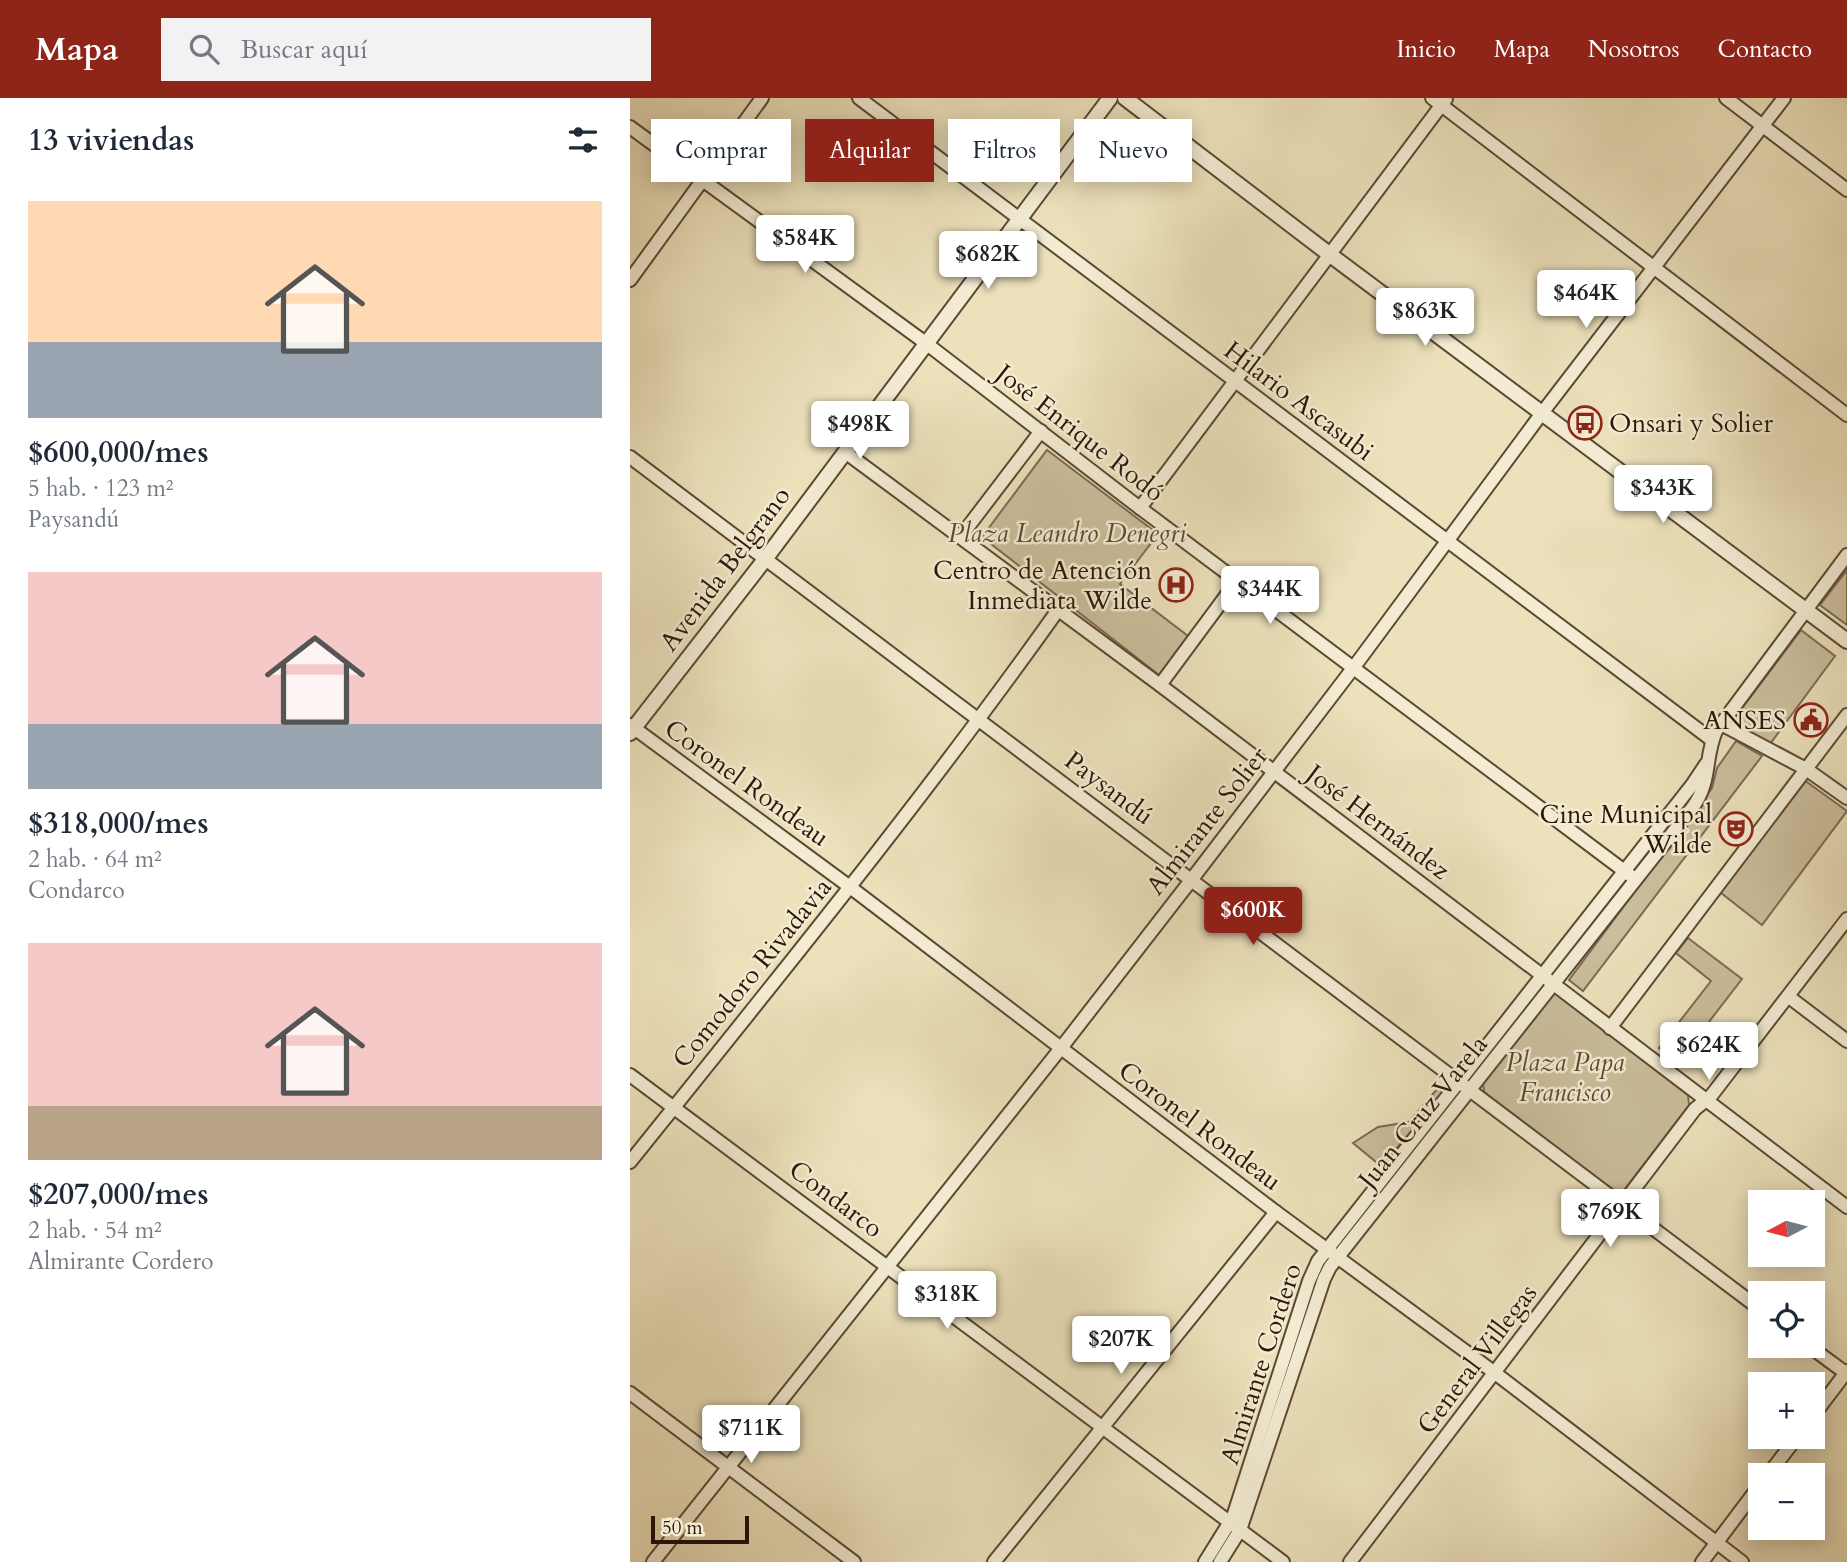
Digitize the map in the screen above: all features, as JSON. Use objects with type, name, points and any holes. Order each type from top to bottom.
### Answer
[{"type":"street","points":[[747,119],[762,98]]},
{"type":"street","name":"Hilario Ascasubi","points":[[859,98],[1712,740]]},
{"type":"street","name":"Avenida Belgrano","points":[[631,729],[766,558],[1111,98]]},
{"type":"street","points":[[1125,98],[1847,641]]},
{"type":"street","points":[[1726,98],[1847,190]]},
{"type":"street","name":"Almirante Solier","points":[[653,1562],[1192,879],[1354,667],[1542,413],[1784,98]]},
{"type":"street","points":[[1140,508],[1440,100],[1847,415]]},
{"type":"street","name":"José Enrique Rodó","points":[[630,127],[651,142]]},
{"type":"street","points":[[630,280],[701,182]]},
{"type":"street","name":"José Enrique Rodó","points":[[707,182],[927,344],[1140,508],[1630,875]]},
{"type":"street","points":[[961,536],[1041,431]]},
{"type":"street","name":"José Hernández","points":[[845,452],[1160,685],[1847,1206]]},
{"type":"street","name":"Paysandú","points":[[630,457],[981,719],[1748,1300]]},
{"type":"street","points":[[1847,555],[1721,724],[1806,769],[1847,798]]},
{"type":"street","points":[[1160,685],[1237,581]]},
{"type":"street","name":"Comodoro Rivadavia","points":[[630,1161],[981,719],[1058,610]]},
{"type":"street","points":[[1610,1028],[1847,715]]},
{"type":"street","name":"Juan Cruz Varela","points":[[1332,1253],[1471,1090],[1547,980],[1630,875],[1700,797],[1707,779],[1712,740],[1721,724]]},
{"type":"street","name":"Coronel Rondeau","points":[[631,729],[850,887],[1276,1212],[1495,1373],[1742,1562]]},
{"type":"street","name":"General Villegas","points":[[1349,1562],[1695,1109],[1706,1101],[1847,919]]},
{"type":"street","name":"Almirante Cordero","points":[[1205,1562],[1235,1526],[1312,1271],[1332,1253],[1459,1082],[1547,980]]},
{"type":"street","points":[[1789,997],[1847,1041]]},
{"type":"street","name":"Condarco","points":[[630,1075],[1283,1562]]},
{"type":"street","name":"Almirante Cordero","points":[[994,1562],[1276,1212]]},
{"type":"street","points":[[1825,1358],[1846,1373],[1825,1400]]},
{"type":"street","points":[[630,1393],[854,1562]]},
{"type":"street","points":[[1777,1463],[1788,1449]]},
{"type":"street","points":[[1702,1562],[1748,1501]]},
{"type":"street","points":[[1220,1562],[1235,1526]]},
{"type":"green space","name":"Plaza Leandro Denegri","points":[[1047,450],[1158,534],[1120,584],[1188,636],[1159,675],[982,537]]},
{"type":"green space","points":[[1847,570],[1847,625],[1820,605]]},
{"type":"green space","points":[[1801,630],[1835,656],[1770,744],[1731,723]]},
{"type":"green space","points":[[1736,741],[1762,756],[1583,991],[1569,980],[1712,788],[1717,768]]},
{"type":"green space","points":[[1800,777],[1847,811],[1762,925],[1716,889]]},
{"type":"green space","points":[[1688,938],[1742,979],[1678,1062],[1659,1048],[1711,981],[1676,953]]},
{"type":"green space","name":"Plaza Papa Francisco","points":[[1553,991],[1688,1095],[1689,1105],[1624,1190],[1615,1192],[1484,1092],[1483,1082]]},
{"type":"green space","points":[[1438,1088],[1442,1097],[1381,1166],[1353,1143],[1378,1127],[1409,1122]]},
{"type":"place","name":"Onsari y Solier","points":[[1585,423]]},
{"type":"place","name":"Centro de Atención Inmediata Wilde","points":[[1176,585]]},
{"type":"place","name":"ANSES","points":[[1811,720]]},
{"type":"place","name":"Cine Municipal Wilde","points":[[1736,829]]}]
